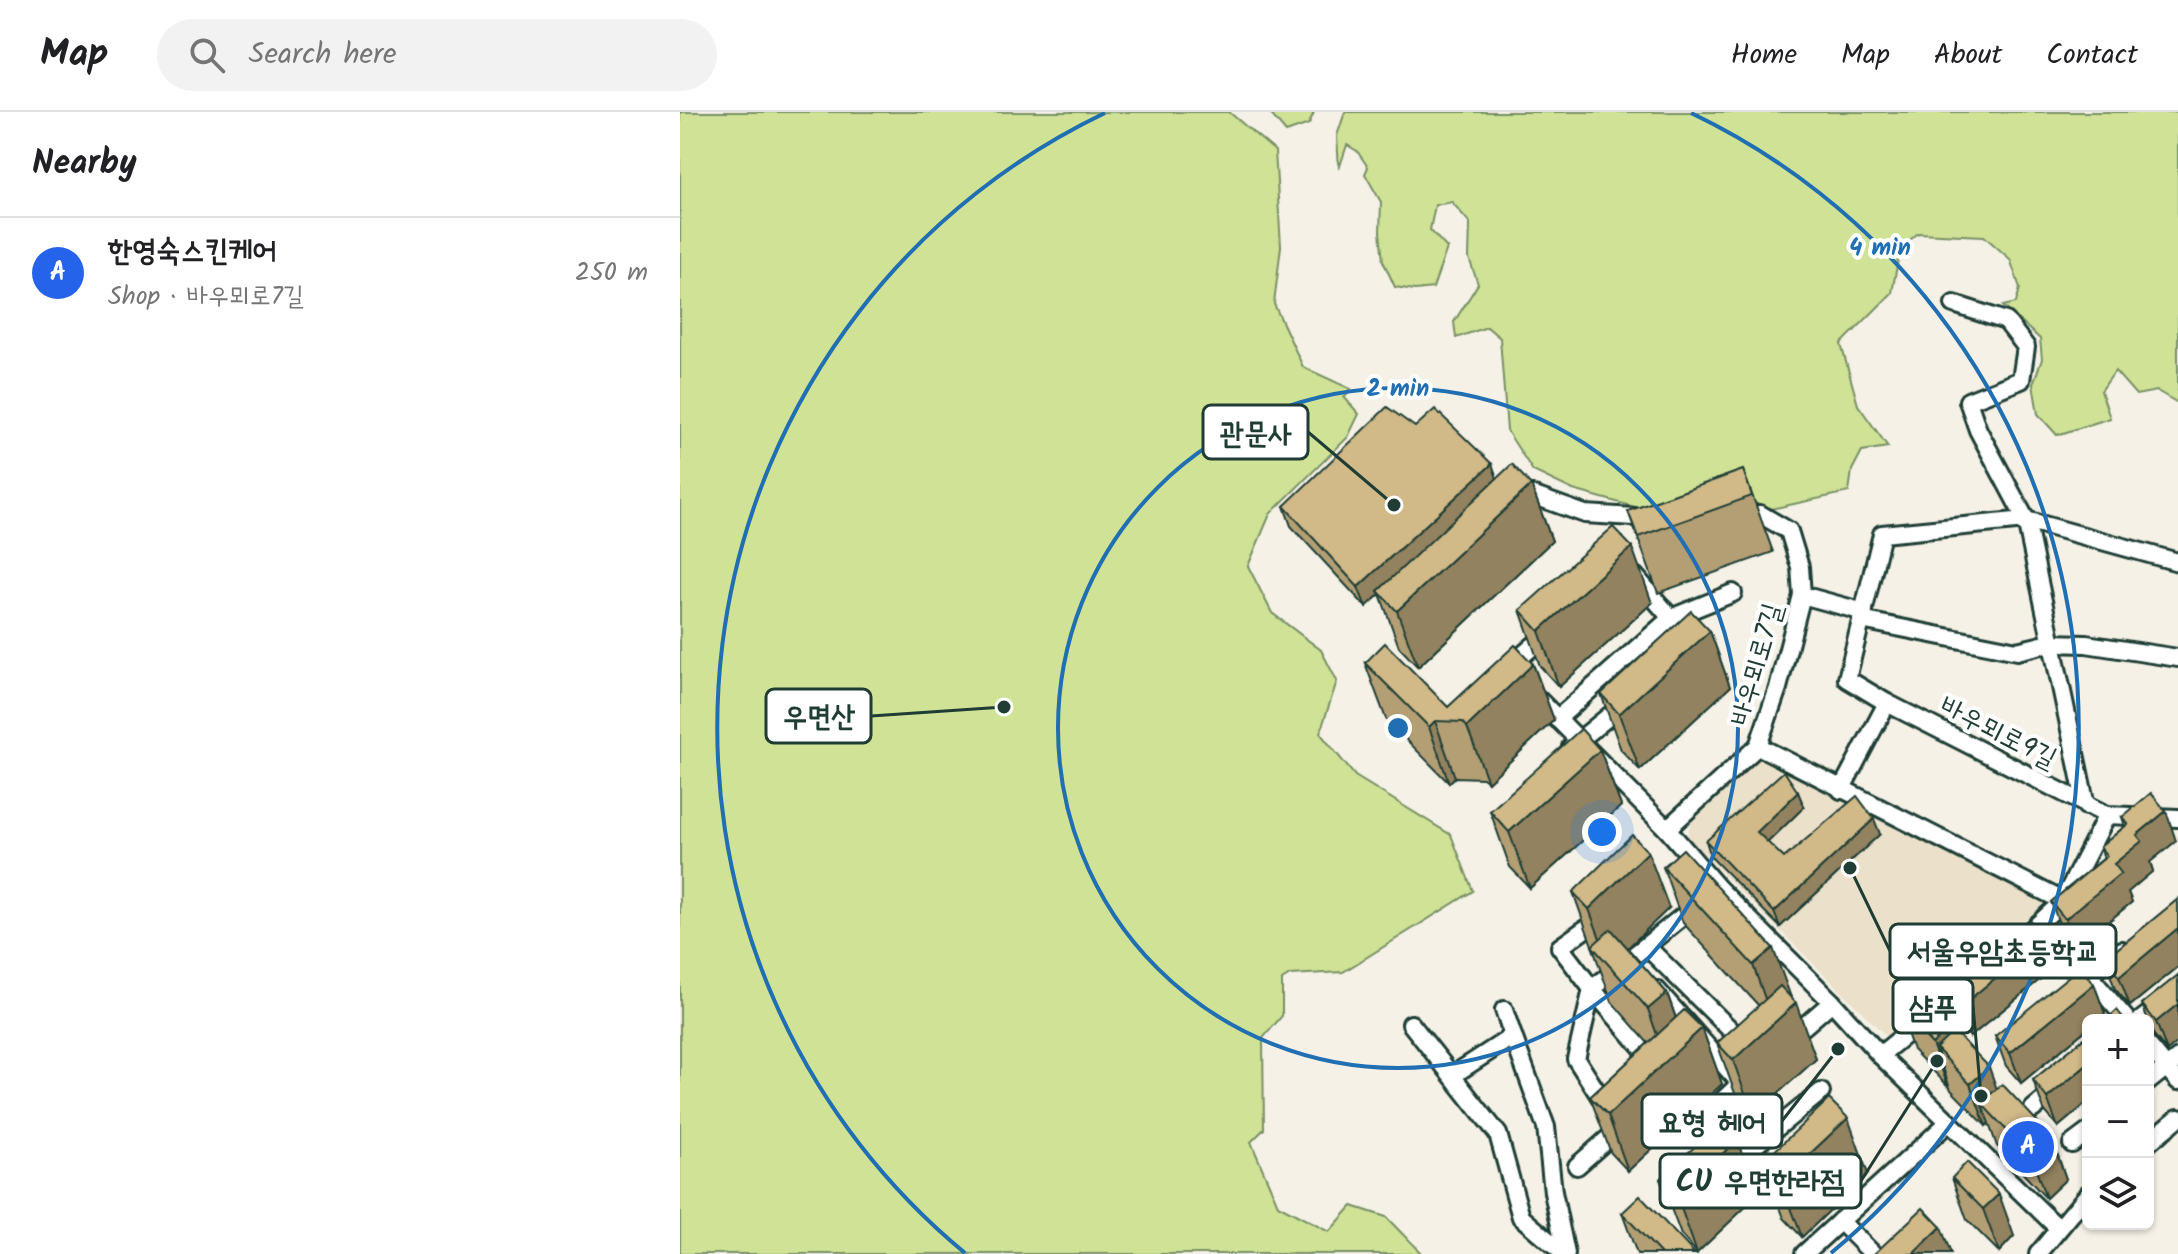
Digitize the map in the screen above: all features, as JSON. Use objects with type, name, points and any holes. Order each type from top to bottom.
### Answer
[{"type":"street","name":"바우뫼로9길","points":[[1954,304],[2006,321],[2026,347],[2021,380],[1968,401],[1978,430],[2026,520],[2086,806]]},
{"type":"street","points":[[1500,500],[1512,489],[1585,514],[1673,520]]},
{"type":"street","name":"바우뫼로7길","points":[[1667,829],[1758,746],[1778,688],[1802,595],[1800,567],[1789,531],[1760,514],[1717,517]]},
{"type":"street","points":[[1862,616],[1882,534],[2026,520],[2178,562]]},
{"type":"street","points":[[1615,577],[1627,567],[1671,618]]},
{"type":"street","points":[[1557,719],[1671,618],[1733,593]]},
{"type":"street","points":[[1802,595],[1862,616],[2017,651],[2050,643],[2113,647],[2178,658]]},
{"type":"street","name":"바우뫼로9길","points":[[1862,616],[1847,679],[1887,703],[2107,815],[2178,818]]},
{"type":"street","points":[[1556,627],[1512,677],[1667,829],[1718,888],[1832,1002],[1880,1055],[2058,1228]]},
{"type":"street","points":[[1555,761],[1635,695]]},
{"type":"street","points":[[1841,790],[1887,703]]},
{"type":"street","name":"바우뫼로7길","points":[[1758,746],[2063,901]]},
{"type":"street","points":[[2013,946],[2063,901],[2107,815]]},
{"type":"street","points":[[1640,970],[1646,946],[1718,888]]},
{"type":"street","points":[[1577,1166],[1679,1081],[1592,989],[1560,947],[1621,903]]},
{"type":"street","points":[[2037,926],[2089,976],[2122,1014]]},
{"type":"street","points":[[2053,1003],[2134,941]]},
{"type":"street","points":[[1646,946],[1763,1061],[1703,1119],[1742,1156],[1821,1092]]},
{"type":"street","points":[[1592,989],[1640,970]]},
{"type":"street","points":[[1640,970],[1707,1055],[1740,1084]]},
{"type":"street","points":[[1880,1055],[1977,976]]},
{"type":"street","points":[[1592,989],[1576,1059],[1620,1128]]},
{"type":"street","points":[[2149,1014],[2178,992]]},
{"type":"street","points":[[1775,1051],[1832,1002]]},
{"type":"street","points":[[1504,1010],[1546,1127],[1553,1192],[1565,1254]]},
{"type":"street","points":[[1411,1024],[1498,1134],[1521,1217],[1565,1254]]},
{"type":"street","points":[[1453,1075],[1513,1036]]},
{"type":"street","points":[[2154,1050],[2172,1063],[2178,1081]]},
{"type":"street","points":[[2154,1077],[2172,1063]]},
{"type":"street","points":[[2033,1109],[2082,1068]]},
{"type":"street","points":[[2154,1138],[2178,1118]]},
{"type":"street","points":[[1804,1254],[1949,1122]]},
{"type":"street","points":[[2072,1144],[2082,1136]]},
{"type":"street","points":[[2038,1254],[2082,1201]]},
{"type":"street","points":[[1840,1221],[1873,1254]]},
{"type":"shaded area","points":[[1759,754],[2042,898],[2045,903],[1895,1034],[1887,1037],[1687,838],[1692,816]]},
{"type":"green space","points":[[680,112],[1229,112],[1275,151],[1281,246],[1274,304],[1303,367],[1351,389],[1344,397],[1359,414],[1348,437],[1270,514],[1248,566],[1272,613],[1321,650],[1337,681],[1320,733],[1355,776],[1451,835],[1473,891],[1343,972],[1290,975],[1282,980],[1282,1016],[1263,1038],[1264,1129],[1251,1142],[1278,1205],[1329,1232],[1352,1206],[1386,1217],[1422,1254],[680,1254]]},
{"type":"green space","points":[[1269,112],[1314,112],[1309,124],[1286,132]]},
{"type":"green space","points":[[1345,112],[2178,112],[2178,403],[2157,391],[2136,395],[2115,371],[2101,391],[2110,418],[2057,435],[2038,414],[2033,384],[2042,359],[2040,339],[2003,306],[2016,303],[2020,288],[2010,259],[1984,236],[1918,233],[1900,249],[1892,293],[1841,344],[1858,405],[1888,447],[1862,451],[1852,470],[1849,492],[1771,509],[1740,500],[1646,510],[1573,490],[1533,471],[1507,431],[1500,338],[1487,327],[1456,338],[1454,322],[1478,284],[1469,258],[1470,223],[1452,202],[1435,205],[1430,230],[1447,248],[1433,288],[1415,290],[1395,287],[1383,261],[1381,202],[1365,174],[1368,167],[1357,151],[1347,145],[1339,169],[1337,136]]},
{"type":"building","points":[[1387,407],[1415,427],[1435,409],[1492,464],[1358,587],[1284,506]]},
{"type":"building","points":[[1512,464],[1531,485],[1397,611],[1378,591]]},
{"type":"building","points":[[1743,470],[1752,496],[1638,537],[1628,511]]},
{"type":"building","points":[[1613,527],[1632,547],[1539,631],[1520,610]]},
{"type":"building","points":[[1691,611],[1710,631],[1619,714],[1601,694]]},
{"type":"building","points":[[1385,643],[1448,707],[1515,645],[1533,664],[1467,727],[1463,722],[1435,721],[1429,727],[1365,663]]},
{"type":"building","points":[[1581,729],[1600,750],[1509,832],[1490,811]]},
{"type":"building","points":[[1784,771],[1798,792],[1757,832],[1784,858],[1857,796],[1874,819],[1774,912],[1706,841]]},
{"type":"building","points":[[2151,793],[2166,811],[2137,835],[2142,841],[2114,864],[2121,873],[2065,919],[2051,902],[2107,856],[2100,847],[2128,824],[2122,817]]},
{"type":"building","points":[[1632,835],[1648,852],[1589,909],[1573,892]]},
{"type":"building","points":[[1683,849],[1773,948],[1753,965],[1663,867]]},
{"type":"building","points":[[2178,899],[2178,928],[2119,977],[2105,959]]},
{"type":"building","points":[[2030,920],[2044,938],[1960,1007],[1945,990]]},
{"type":"building","points":[[1611,929],[1667,993],[1648,1009],[1592,946]]},
{"type":"building","points":[[2080,967],[2094,984],[2010,1053],[1995,1036]]},
{"type":"building","points":[[2178,975],[2178,1004],[2156,1022],[2154,1014],[2150,1014],[2142,1004]]},
{"type":"building","points":[[1780,986],[1796,1003],[1733,1060],[1717,1043]]},
{"type":"building","points":[[1916,990],[1951,1026],[1932,1044],[1898,1008]]},
{"type":"building","points":[[1684,1010],[1702,1028],[1608,1115],[1590,1097]]},
{"type":"building","points":[[1954,1031],[1989,1067],[1970,1084],[1936,1048]]},
{"type":"building","points":[[2082,1040],[2082,1069],[2047,1098],[2033,1080]]},
{"type":"building","points":[[2002,1084],[2051,1136],[2031,1156],[1981,1103]]},
{"type":"building","points":[[1829,1099],[1848,1118],[1781,1181],[1763,1162]]},
{"type":"building","points":[[1720,1123],[1737,1140],[1677,1197],[1660,1179]]},
{"type":"building","points":[[1967,1162],[1999,1194],[1983,1209],[1952,1178]]},
{"type":"building","points":[[1640,1196],[1695,1254],[1661,1254],[1622,1213]]},
{"type":"building","points":[[1923,1208],[1941,1227],[1913,1254],[1874,1254]]},
{"type":"place","name":"관문사","points":[[1394,505]]},
{"type":"place","name":"우면산","points":[[1004,707]]},
{"type":"place","name":"서울우암초등학교","points":[[1850,868]]},
{"type":"place","name":"요형 헤어","points":[[1838,1049]]},
{"type":"place","name":"CU 우면한라점","points":[[1937,1061]]},
{"type":"place","name":"샴푸","points":[[1981,1096]]},
{"type":"place","name":"한영숙스킨케어","points":[[2028,1147]]}]
